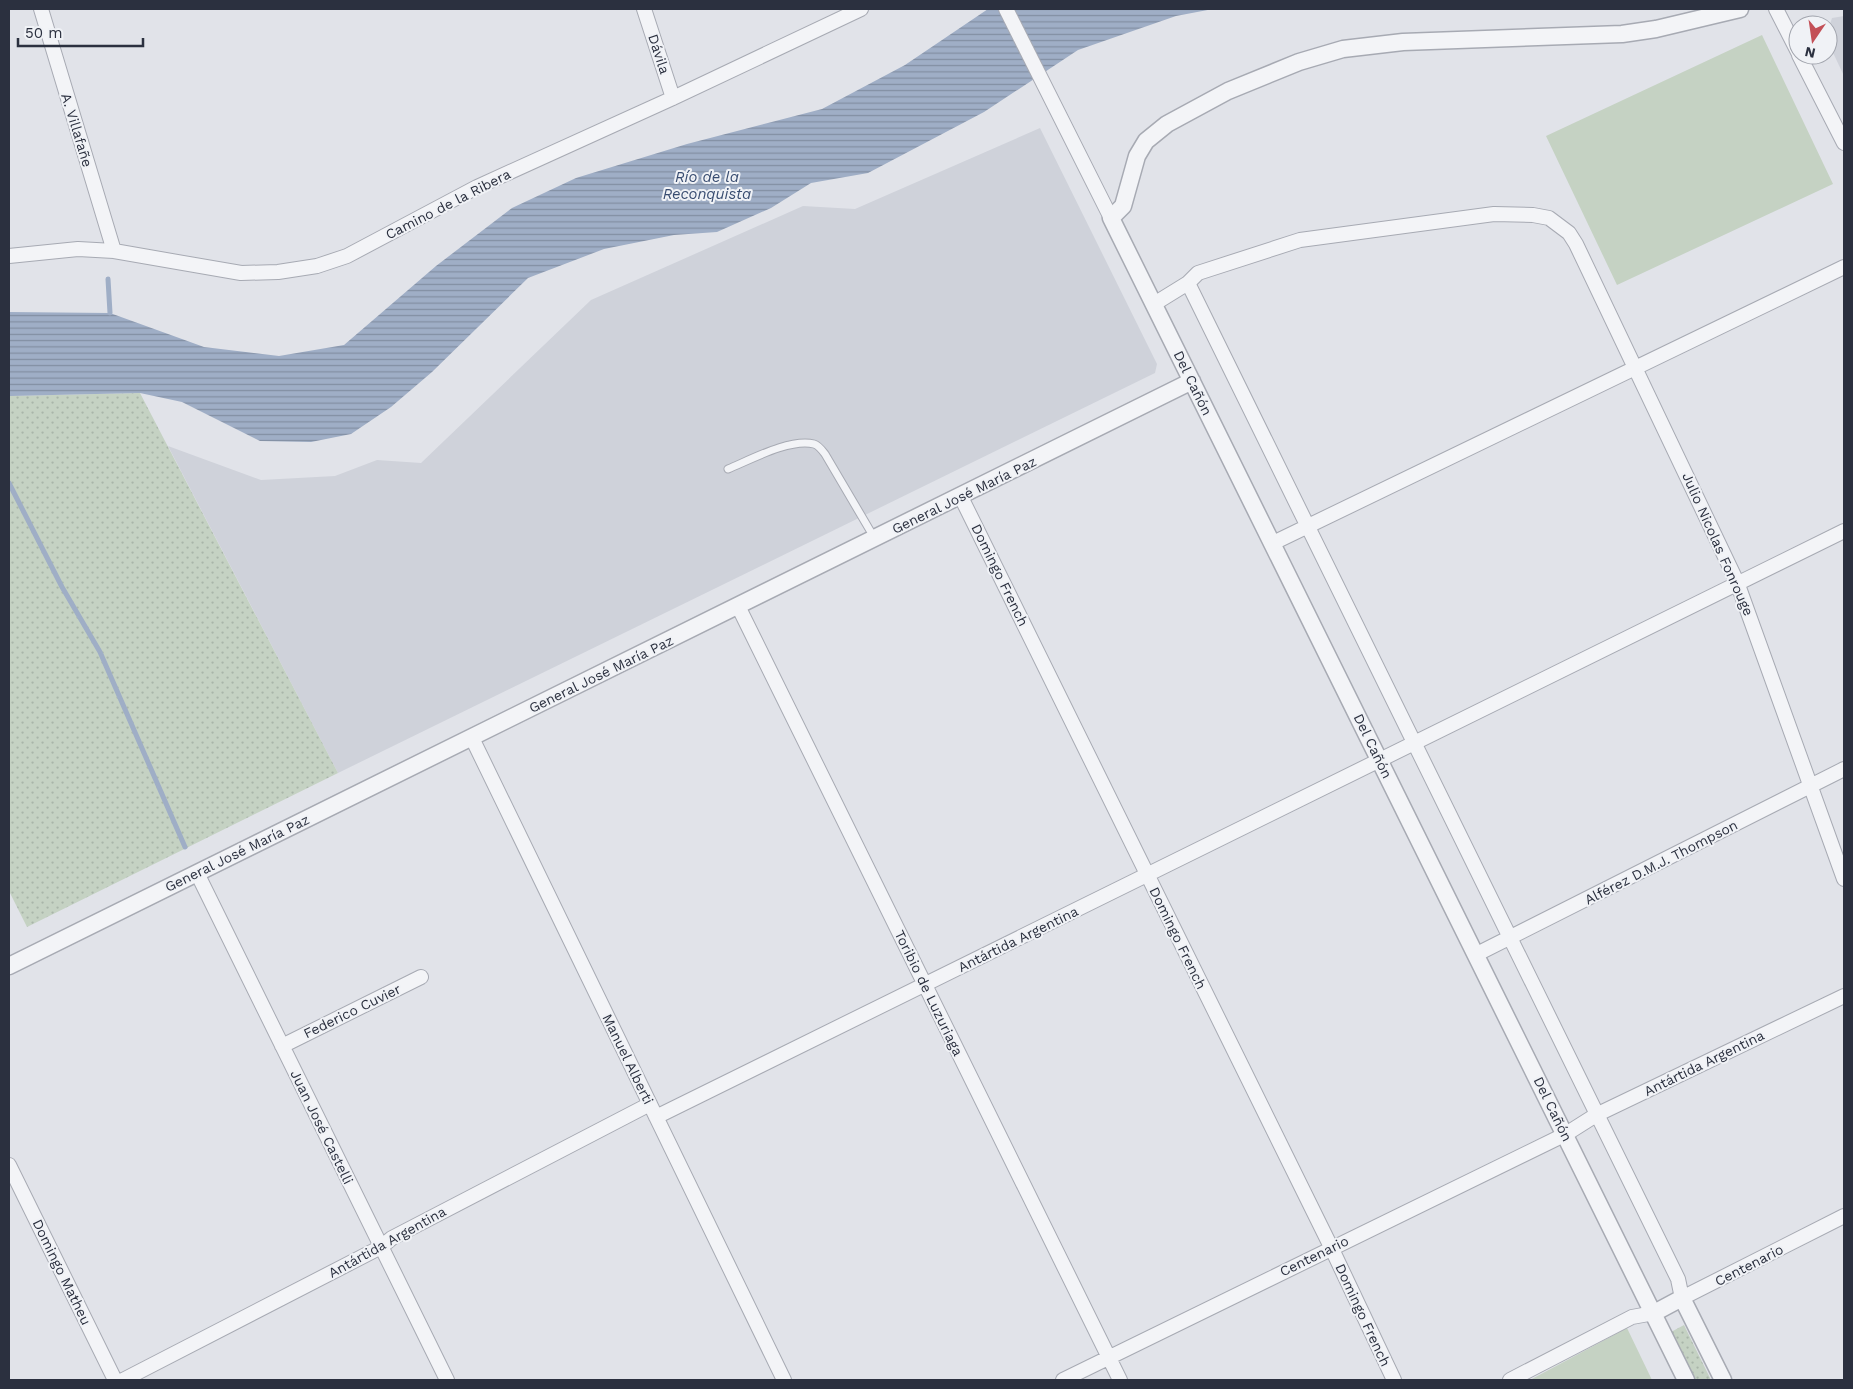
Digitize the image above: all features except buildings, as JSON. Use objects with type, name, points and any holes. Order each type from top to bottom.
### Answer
[{"type":"street","name":"A. Villafañe","points":[[41,9],[114,251]]},
{"type":"street","name":"Dávila","points":[[644,9],[674,98]]},
{"type":"street","name":"Camino de la Ribera","points":[[9,256],[78,249],[114,251],[241,273],[278,272],[317,266],[348,256],[477,187],[674,98],[861,9]]},
{"type":"street","name":"Del Cañón","points":[[1006,9],[1477,954],[1686,1380]]},
{"type":"street","points":[[1111,218],[1123,206],[1137,156],[1146,140],[1167,124],[1228,91],[1299,62],[1344,49],[1403,42],[1622,34],[1656,29],[1740,9]]},
{"type":"street","points":[[1776,9],[1788,32]]},
{"type":"street","points":[[1805,65],[1844,143]]},
{"type":"street","name":"Julio Nicolas Fonrouge","points":[[1188,283],[1198,273],[1300,240],[1494,214],[1533,215],[1549,218],[1560,224],[1576,244],[1738,582],[1844,879]]},
{"type":"street","points":[[1273,543],[1844,267]]},
{"type":"street","points":[[1154,304],[1188,283],[1678,1279],[1682,1298],[1723,1380]]},
{"type":"street","name":"General José María Paz","points":[[9,966],[961,497],[1192,381]]},
{"type":"street","name":"Domingo French","points":[[961,497],[1331,1247],[1394,1380]]},
{"type":"street","name":"Antártida Argentina","points":[[123,1380],[381,1247],[392,1238],[653,1111],[925,985],[1844,531]]},
{"type":"street","name":"Toribio de Luzuriaga","points":[[738,606],[1120,1380]]},
{"type":"street","name":"Manuel Alberti","points":[[472,738],[784,1380]]},
{"type":"street","name":"Alférez D.M.J. Thompson","points":[[1477,954],[1844,769]]},
{"type":"street","name":"Juan José Castelli","points":[[196,873],[447,1380]]},
{"type":"street","name":"Federico Cuvier","points":[[282,1046],[422,977]]},
{"type":"street","name":"Antártida Argentina","points":[[1566,1134],[1596,1115],[1844,996]]},
{"type":"street","name":"Centenario","points":[[1063,1380],[1331,1247],[1566,1134]]},
{"type":"street","name":"Domingo Matheu","points":[[9,1165],[114,1380]]},
{"type":"street","name":"Centenario","points":[[1654,1313],[1844,1216]]},
{"type":"street","points":[[1510,1380],[1632,1317],[1654,1313]]},
{"type":"lane","points":[[728,469],[769,451],[800,443],[815,444],[826,454],[876,539]]},
{"type":"shaded area","points":[[1844,16],[1844,76],[1838,63],[1838,17]]},
{"type":"shaded area","points":[[1040,128],[1157,364],[1155,373],[338,773],[168,446],[261,480],[335,476],[377,460],[421,463],[591,300],[803,206],[855,209]]},
{"type":"green space","points":[[1762,35],[1833,184],[1617,285],[1546,136]]},
{"type":"green space","points":[[140,393],[338,773],[27,927],[9,891],[9,396]]},
{"type":"green space","points":[[1684,1325],[1711,1380],[1695,1380],[1671,1332]]},
{"type":"green space","points":[[1627,1328],[1652,1380],[1530,1380]]},
{"type":"water","name":"Río de la Reconquista","points":[[988,9],[1213,9],[1176,16],[1078,50],[984,112],[868,173],[811,183],[771,208],[717,232],[674,235],[604,249],[528,278],[432,372],[391,407],[351,434],[311,442],[260,441],[182,402],[140,393],[9,396],[9,312],[110,313],[204,347],[279,356],[344,345],[436,266],[512,208],[576,178],[687,144],[822,109],[905,65]]},
{"type":"waterway","points":[[108,279],[110,313]]},
{"type":"waterway","points":[[9,483],[62,587],[100,652],[185,847]]}]
